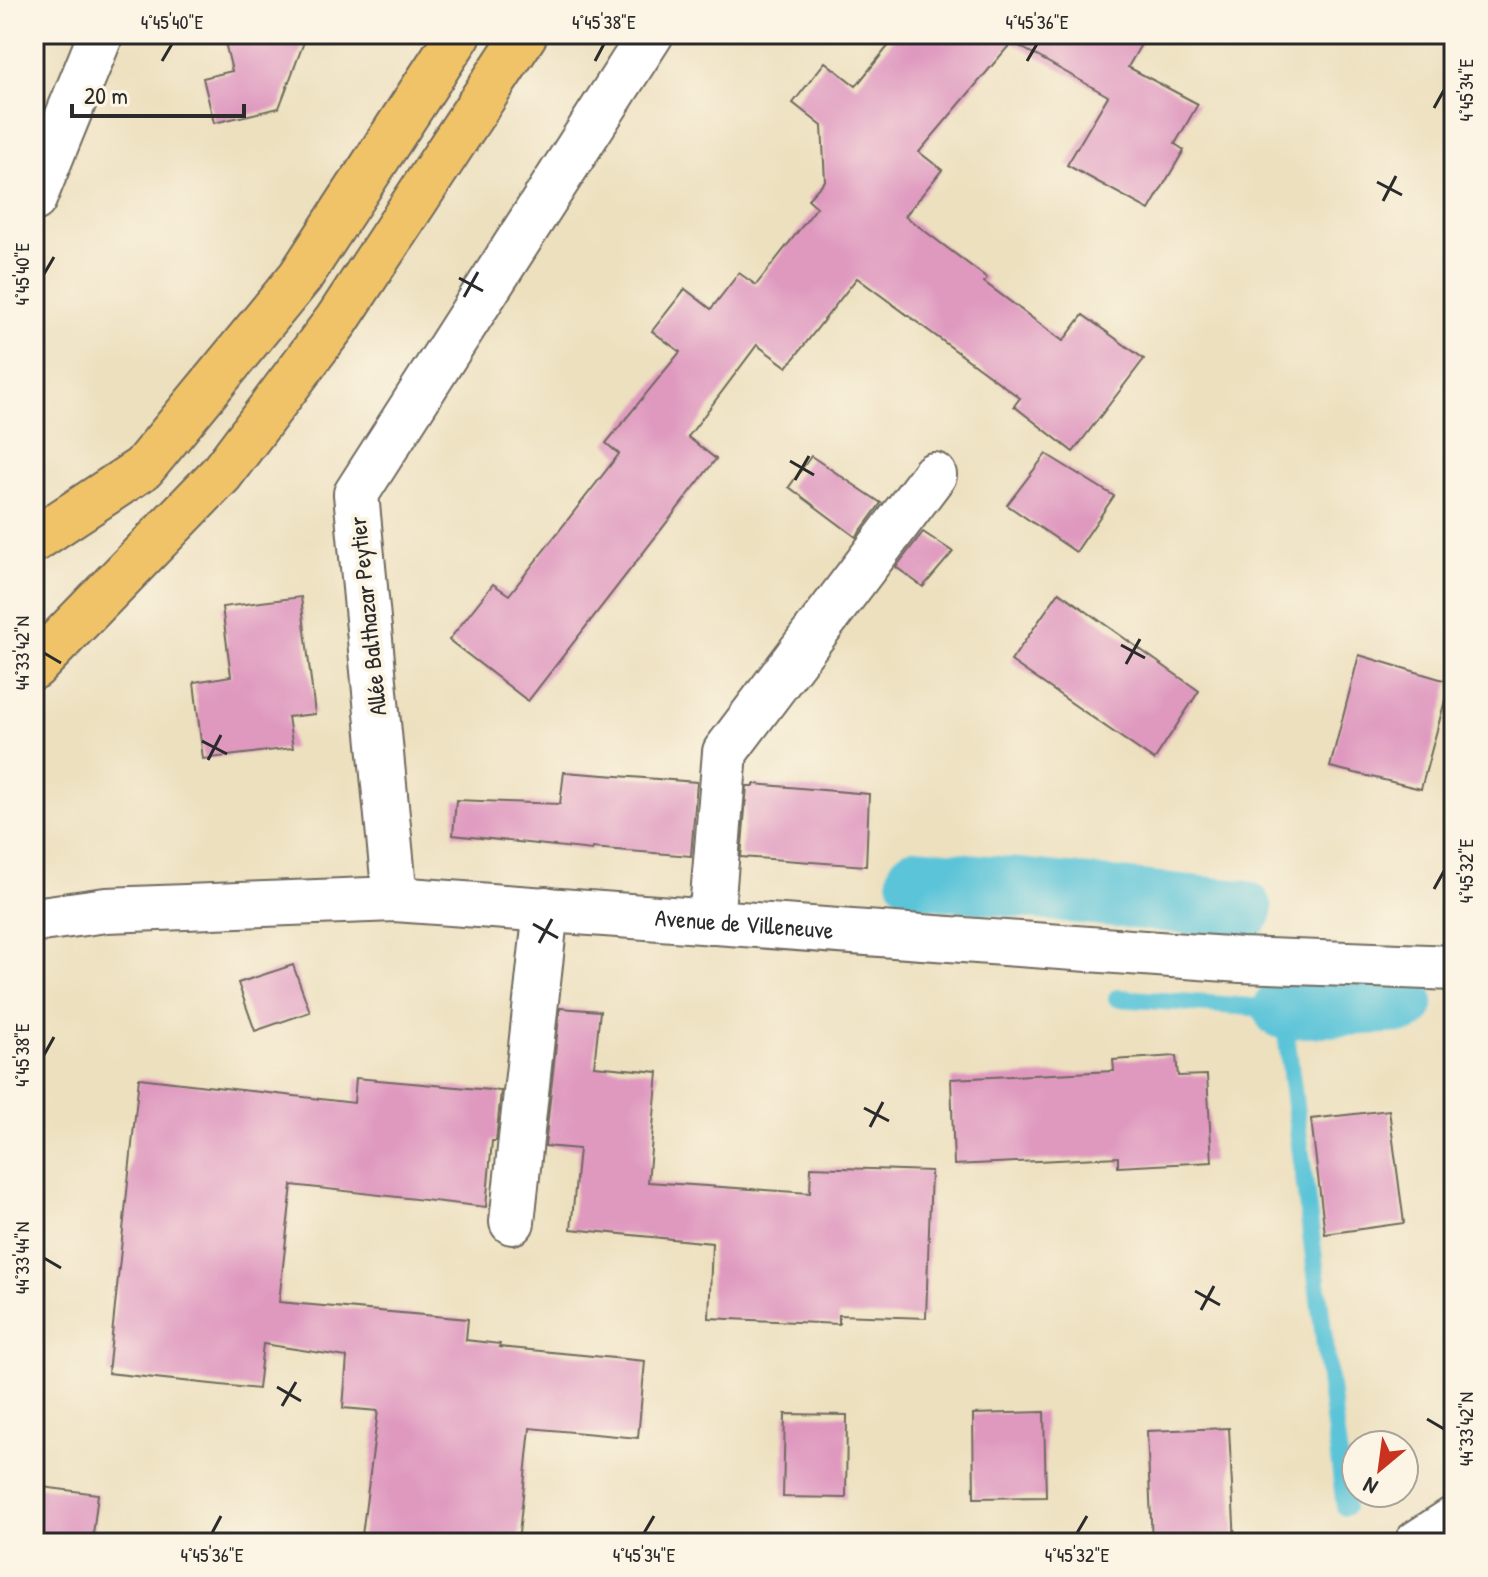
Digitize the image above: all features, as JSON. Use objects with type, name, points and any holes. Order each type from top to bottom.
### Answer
[{"type":"main road","points":[[34,540],[143,468],[300,277],[459,34]]},
{"type":"main road","points":[[34,667],[221,474],[337,320],[525,34]]},
{"type":"street","points":[[34,199],[101,34]]},
{"type":"street","name":"Allée Balthazar Peytier","points":[[395,899],[356,494],[651,34]]},
{"type":"street","points":[[711,922],[725,752],[934,475]]},
{"type":"street","name":"Avenue de Villeneuve","points":[[34,920],[106,910],[395,899],[1241,960],[1454,968]]},
{"type":"street","points":[[512,1222],[546,909]]},
{"type":"street","points":[[1417,1543],[1454,1519]]},
{"type":"building","points":[[223,34],[307,34],[279,108],[214,123],[203,78],[232,71]]},
{"type":"building","points":[[898,34],[1147,34],[1128,67],[1198,104],[1175,144],[1184,150],[1149,210],[1067,165],[1108,96],[1012,42],[919,152],[942,170],[905,216],[987,278],[984,282],[1063,341],[1083,315],[1144,359],[1073,452],[1014,406],[1020,398],[857,278],[787,367],[757,345],[688,437],[716,459],[528,701],[449,640],[493,584],[509,595],[619,454],[606,443],[680,352],[652,331],[685,289],[711,309],[739,273],[756,285],[817,207],[808,199],[825,181],[822,126],[793,103],[825,62],[856,86]]},
{"type":"building","points":[[1046,454],[1114,496],[1076,552],[1007,505]]},
{"type":"building","points":[[811,456],[881,503],[856,537],[789,487]]},
{"type":"building","points":[[923,532],[953,552],[923,587],[896,567]]},
{"type":"building","points":[[1059,592],[1199,691],[1154,760],[1011,661]]},
{"type":"building","points":[[301,597],[315,714],[288,717],[293,748],[203,759],[194,682],[231,676],[222,607]]},
{"type":"building","points":[[1359,655],[1450,682],[1421,789],[1330,767]]},
{"type":"building","points":[[564,772],[697,782],[691,856],[592,850],[453,835],[456,800],[560,804]]},
{"type":"building","points":[[754,784],[869,794],[866,866],[741,857],[747,786]]},
{"type":"building","points":[[293,965],[310,1012],[255,1031],[238,983]]},
{"type":"building","points":[[560,1008],[600,1011],[594,1066],[658,1072],[648,1182],[810,1193],[811,1167],[931,1171],[926,1318],[839,1315],[839,1324],[709,1318],[712,1243],[571,1229],[579,1149],[545,1146]]},
{"type":"building","points":[[1176,1056],[1178,1076],[1207,1075],[1212,1162],[1118,1167],[1118,1157],[954,1165],[951,1079],[1114,1071],[1113,1060]]},
{"type":"building","points":[[139,1078],[354,1103],[356,1078],[501,1091],[496,1141],[492,1141],[486,1207],[292,1185],[279,1302],[468,1319],[466,1340],[500,1344],[499,1347],[645,1361],[638,1438],[530,1428],[518,1543],[361,1543],[378,1411],[343,1408],[347,1357],[263,1344],[258,1389],[108,1373]]},
{"type":"building","points":[[1389,1110],[1404,1223],[1325,1234],[1311,1119]]},
{"type":"building","points":[[1044,1412],[1046,1497],[974,1498],[973,1414]]},
{"type":"building","points":[[785,1414],[847,1415],[846,1498],[783,1497]]},
{"type":"building","points":[[1229,1428],[1235,1543],[1152,1543],[1147,1431]]},
{"type":"building","points":[[34,1486],[98,1494],[92,1543],[34,1543]]},
{"type":"waterway","points":[[917,878],[1243,910]]},
{"type":"waterway","points":[[1117,998],[1283,1009],[1340,1467]]},
{"type":"waterway","points":[[1283,1009],[1404,1003]]}]
